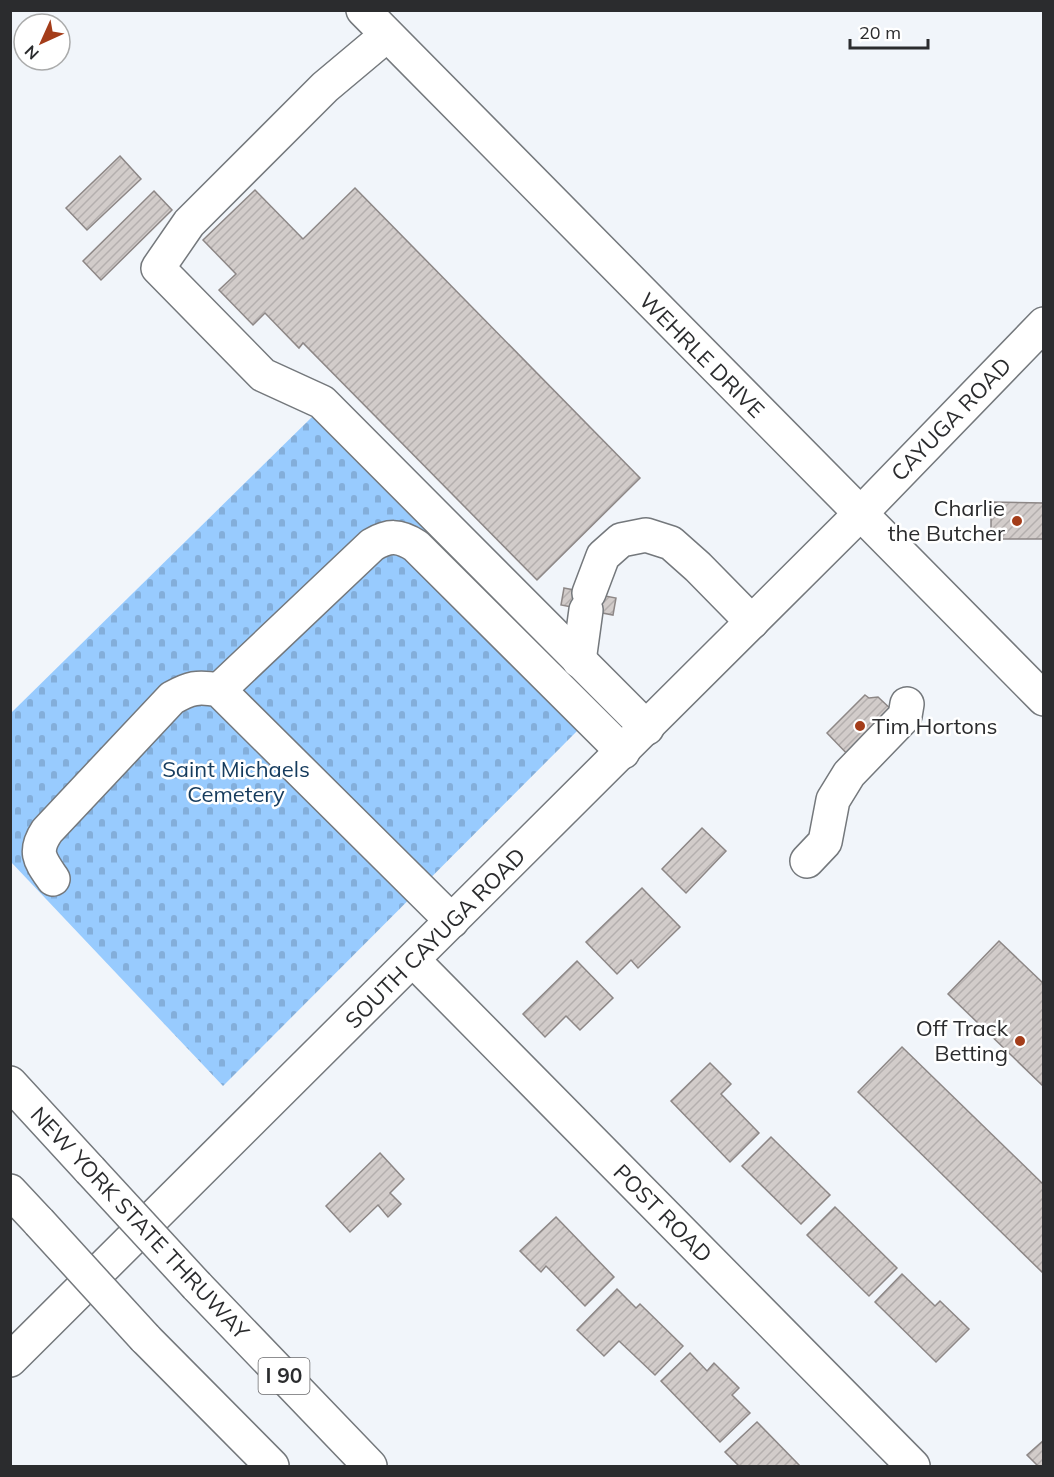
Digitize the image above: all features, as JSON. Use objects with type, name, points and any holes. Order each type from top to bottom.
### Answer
[{"type":"main road","name":"WEHRLE DRIVE","points":[[363,10],[859,515],[1044,699]]},
{"type":"main road","points":[[387,35],[325,87],[189,223],[158,268],[263,375],[322,402],[647,728]]},
{"type":"main road","name":"CAYUGA ROAD","points":[[859,515],[1044,324]]},
{"type":"main road","name":"SOUTH CAYUGA ROAD","points":[[10,1360],[859,515]]},
{"type":"main road","points":[[579,661],[588,602],[603,556],[621,540],[646,534],[671,543],[752,622]]},
{"type":"main road","points":[[219,690],[372,545],[383,538],[392,536],[404,538],[416,546],[622,752]]},
{"type":"main road","points":[[53,879],[42,863],[38,852],[40,841],[47,831],[172,698],[189,688],[205,687],[219,690],[452,921]]},
{"type":"main road","points":[[807,861],[825,842],[833,800],[849,774],[905,716],[907,704]]},
{"type":"main road","name":"POST ROAD","points":[[413,960],[913,1467]]},
{"type":"main road","name":"NEW YORK STATE THRUWAY","points":[[10,1083],[197,1286],[370,1467]]},
{"type":"main road","points":[[10,1191],[145,1338],[272,1467]]},
{"type":"green space","name":"Saint Michaels Cemetery","points":[[313,416],[603,705],[223,1086],[11,862],[11,713]]},
{"type":"building","points":[[120,156],[141,179],[87,230],[66,208]]},
{"type":"building","points":[[355,188],[640,478],[537,580],[303,343],[299,348],[265,313],[253,325],[219,290],[236,274],[203,240],[255,190],[303,239]]},
{"type":"building","points":[[154,191],[172,210],[101,280],[83,261]]},
{"type":"building","name":"Charlie the Butcher","points":[[991,502],[1044,503],[1044,539],[991,539]]},
{"type":"building","points":[[564,588],[616,598],[613,615],[561,605]]},
{"type":"building","name":"Tim Hortons","points":[[865,695],[869,698],[878,697],[894,712],[853,760],[827,733]]},
{"type":"building","points":[[702,828],[726,851],[686,893],[662,869]]},
{"type":"building","points":[[642,888],[680,927],[638,968],[631,960],[617,974],[586,942]]},
{"type":"building","name":"Off Track Betting","points":[[999,941],[1044,984],[1044,1087],[948,994]]},
{"type":"building","points":[[577,961],[613,998],[580,1030],[566,1016],[545,1037],[523,1014]]},
{"type":"building","points":[[902,1047],[1044,1185],[1044,1274],[858,1092]]},
{"type":"building","points":[[710,1063],[731,1084],[721,1094],[759,1133],[730,1162],[671,1101]]},
{"type":"building","points":[[771,1137],[830,1195],[801,1224],[742,1166]]},
{"type":"building","points":[[380,1153],[404,1179],[390,1193],[401,1204],[388,1217],[378,1205],[350,1232],[326,1206]]},
{"type":"building","points":[[835,1207],[897,1268],[869,1296],[807,1235]]},
{"type":"building","points":[[556,1217],[614,1277],[585,1306],[546,1266],[541,1272],[520,1251]]},
{"type":"building","points":[[902,1274],[935,1306],[940,1301],[969,1329],[936,1362],[875,1302]]},
{"type":"building","points":[[617,1289],[636,1308],[640,1304],[683,1346],[655,1375],[619,1341],[604,1356],[577,1330]]},
{"type":"building","points":[[690,1353],[707,1371],[714,1363],[739,1388],[732,1395],[750,1413],[720,1442],[661,1381]]},
{"type":"building","points":[[757,1422],[800,1466],[739,1466],[725,1452]]},
{"type":"building","points":[[1044,1440],[1044,1466],[1038,1466],[1027,1455]]},
{"type":"place","name":"Charlie the Butcher","points":[[1017,521]]},
{"type":"place","name":"Tim Hortons","points":[[860,726]]},
{"type":"place","name":"Off Track Betting","points":[[1020,1041]]}]
